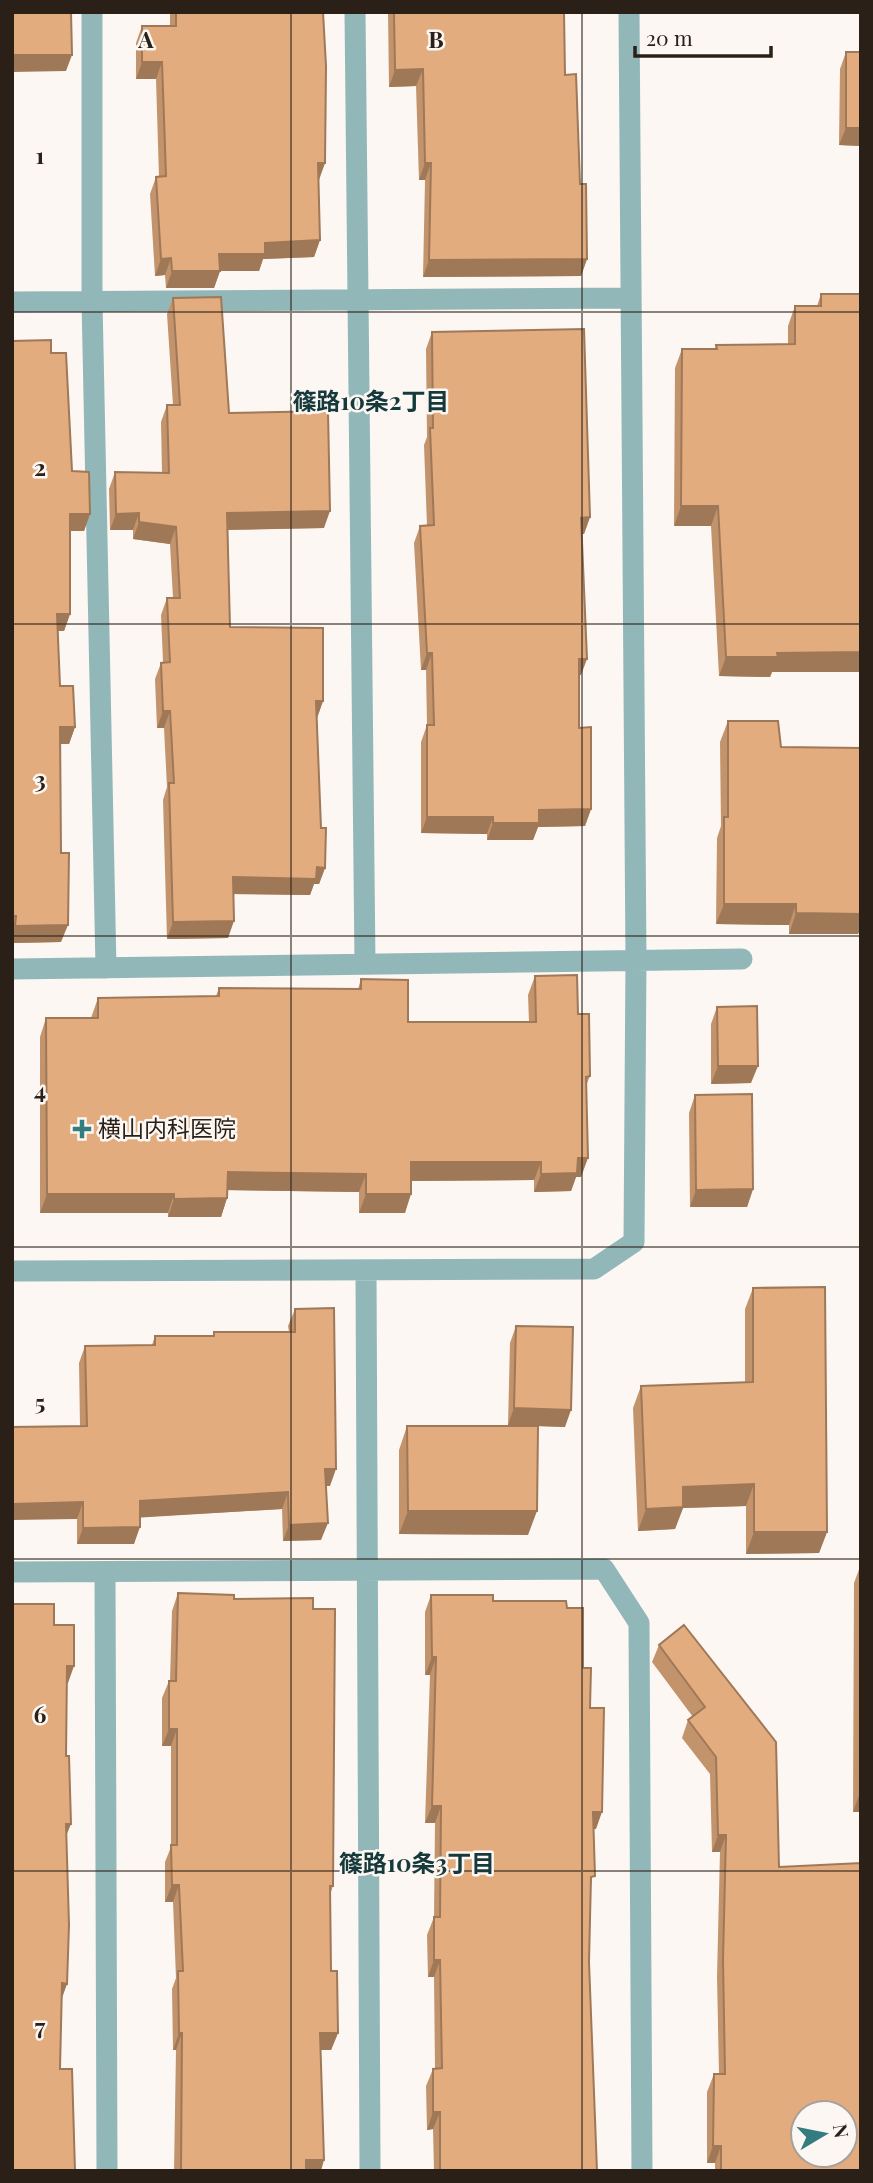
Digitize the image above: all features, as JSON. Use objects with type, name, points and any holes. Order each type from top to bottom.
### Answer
[{"type":"street","points":[[92,12],[92,301],[106,968]]},
{"type":"street","points":[[355,12],[365,964]]},
{"type":"street","points":[[12,1271],[594,1269],[634,1242],[636,960],[629,12]]},
{"type":"street","points":[[12,302],[631,298]]},
{"type":"street","points":[[12,969],[742,959]]},
{"type":"street","points":[[366,1270],[370,2171]]},
{"type":"street","points":[[12,1572],[604,1569],[639,1623],[642,2171]]},
{"type":"street","points":[[105,1572],[107,2171]]},
{"type":"building","points":[[12,12],[71,12],[72,55],[12,55]]},
{"type":"building","points":[[176,12],[323,12],[326,66],[325,163],[318,163],[320,240],[265,243],[265,254],[219,254],[220,271],[172,271],[171,258],[161,259],[156,177],[166,176],[162,62],[142,62],[142,26],[176,26]]},
{"type":"building","points":[[394,12],[564,12],[565,75],[576,74],[580,184],[586,184],[587,259],[429,260],[431,163],[425,163],[423,69],[395,70]]},
{"type":"building","points":[[846,52],[861,52],[861,128],[846,128]]},
{"type":"building","points":[[821,294],[861,294],[861,652],[777,653],[778,657],[726,657],[718,506],[681,506],[682,349],[717,349],[716,345],[795,344],[795,306],[821,306]]},
{"type":"building","points":[[221,297],[229,413],[328,411],[330,511],[227,513],[230,627],[323,628],[323,701],[316,701],[321,828],[326,828],[325,868],[317,867],[316,879],[233,877],[234,921],[173,922],[169,783],[174,783],[170,711],[163,711],[161,663],[170,662],[167,598],[180,598],[176,527],[139,522],[139,513],[116,514],[115,472],[169,473],[167,405],[180,405],[173,298]]},
{"type":"building","points":[[584,329],[590,517],[581,518],[587,659],[579,659],[579,728],[591,727],[591,809],[539,810],[539,823],[493,823],[493,817],[427,817],[427,725],[434,725],[432,653],[427,653],[420,526],[434,525],[430,428],[433,428],[432,332]]},
{"type":"building","points":[[51,340],[51,353],[66,353],[72,471],[89,472],[90,514],[70,514],[70,614],[57,614],[60,686],[73,686],[75,727],[60,727],[61,853],[69,853],[68,925],[15,926],[16,916],[12,916],[12,341]]},
{"type":"building","points":[[728,721],[778,721],[781,747],[861,748],[861,914],[796,913],[796,904],[724,904]]},
{"type":"building","points":[[577,975],[578,1014],[589,1014],[590,1076],[586,1077],[588,1158],[578,1158],[577,1173],[541,1174],[541,1162],[411,1162],[411,1194],[366,1194],[366,1174],[228,1172],[227,1198],[174,1199],[174,1194],[47,1194],[46,1018],[98,1018],[98,998],[219,996],[219,988],[361,989],[361,979],[408,980],[408,1022],[536,1022],[535,976]]},
{"type":"building","points":[[757,1006],[758,1066],[718,1066],[717,1007]]},
{"type":"building","points":[[752,1094],[753,1189],[696,1190],[695,1095]]},
{"type":"building","points":[[825,1287],[827,1532],[754,1532],[754,1484],[683,1487],[683,1507],[646,1509],[641,1386],[753,1382],[753,1288]]},
{"type":"building","points":[[334,1308],[336,1469],[325,1469],[328,1523],[289,1525],[288,1492],[140,1501],[140,1527],[83,1528],[83,1502],[12,1504],[12,1427],[87,1426],[85,1346],[155,1345],[155,1336],[214,1336],[214,1332],[295,1332],[295,1309]]},
{"type":"building","points":[[516,1326],[573,1327],[571,1410],[514,1408]]},
{"type":"building","points":[[407,1426],[538,1426],[537,1511],[408,1511]]},
{"type":"building","points":[[178,1593],[234,1595],[234,1599],[313,1598],[313,1609],[335,1609],[333,1886],[330,1886],[331,1971],[337,1971],[338,2033],[320,2033],[324,2160],[306,2160],[306,2171],[181,2171],[182,2033],[179,2033],[178,1971],[183,1971],[179,1885],[172,1885],[171,1845],[177,1845],[177,1729],[169,1729],[169,1681],[176,1681]]},
{"type":"building","points":[[431,1595],[493,1595],[493,1601],[566,1601],[567,1608],[583,1608],[583,1668],[591,1668],[590,1708],[604,1708],[602,1812],[593,1812],[595,1876],[591,1877],[589,1962],[597,2171],[440,2171],[440,2112],[433,2112],[433,2069],[442,2068],[440,1960],[434,1960],[434,1917],[440,1917],[441,1806],[432,1806],[436,1657],[432,1657]]},
{"type":"building","points":[[12,1604],[54,1604],[54,1625],[74,1625],[74,1666],[67,1666],[66,1756],[69,1756],[71,1824],[66,1824],[69,1925],[67,1984],[62,1983],[60,2069],[72,2069],[75,2171],[12,2171]]},
{"type":"building","points":[[684,1625],[776,1742],[779,1867],[861,1863],[861,2171],[721,2171],[721,2146],[713,2146],[714,2074],[725,2074],[723,1960],[726,1835],[718,1835],[716,1757],[688,1720],[705,1707],[659,1645]]},
{"type":"place","name":"横山内科医院","points":[[82,1129]]},
{"type":"district","name":"篠路10条2丁目","points":[[371,402]]},
{"type":"district","name":"篠路10条3丁目","points":[[417,1864]]}]
